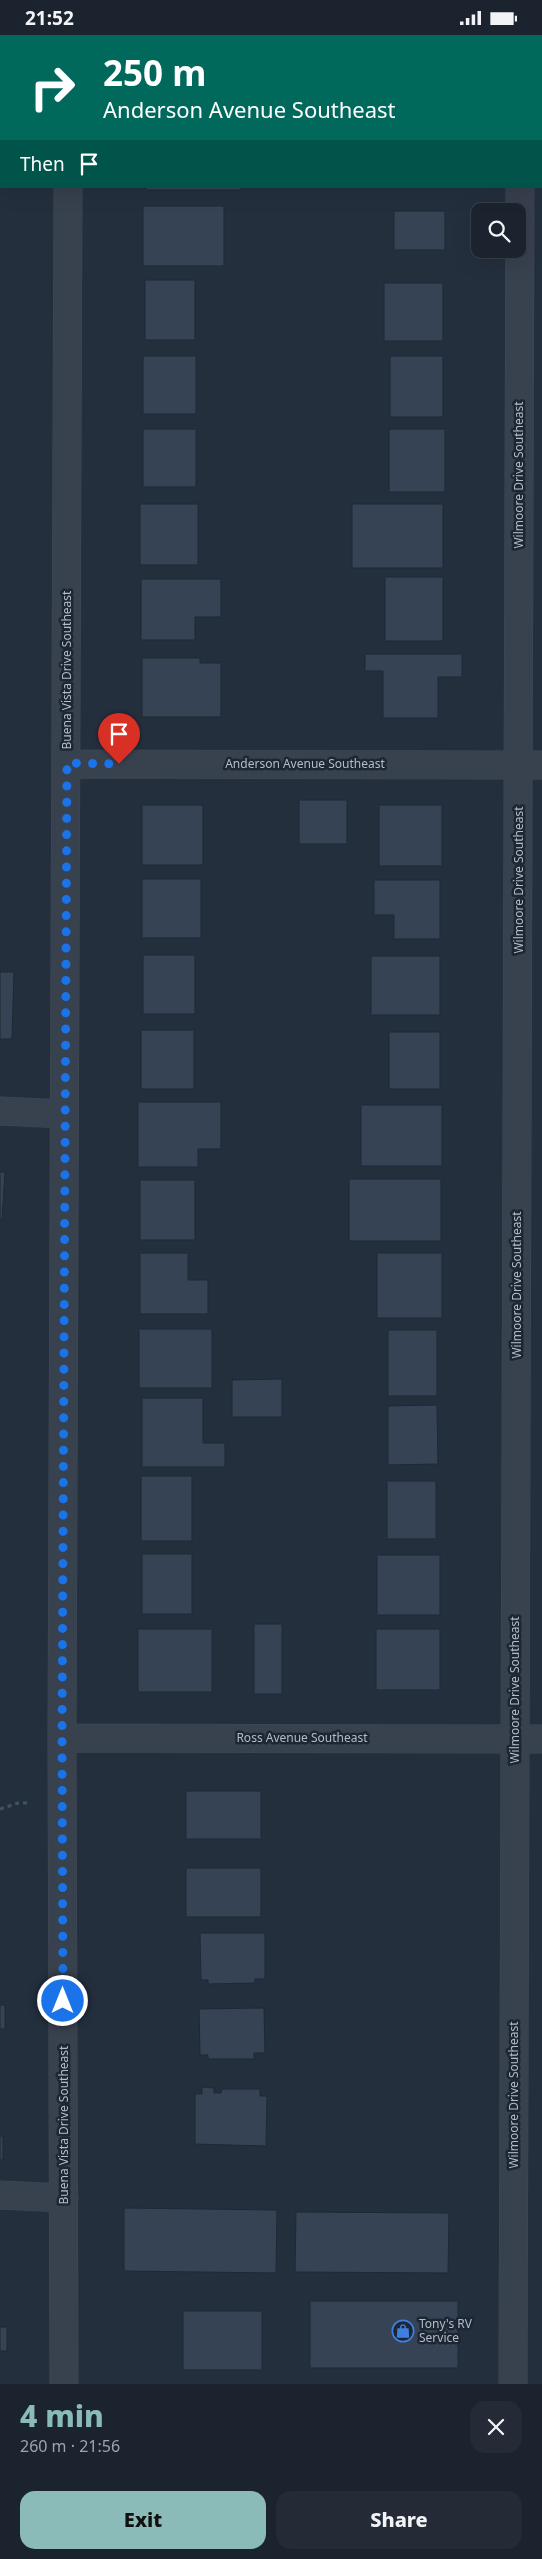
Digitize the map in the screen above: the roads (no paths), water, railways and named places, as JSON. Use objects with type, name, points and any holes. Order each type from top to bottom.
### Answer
[{"type":"street","name":"Buena Vista Drive Southeast","points":[[64,2384],[62,1738],[68,187]]},
{"type":"street","name":"Wilmoore Drive Southeast","points":[[513,2384],[515,1738],[530,765],[520,187]]},
{"type":"street","name":"Anderson Avenue Southeast","points":[[67,763],[530,765]]},
{"type":"street","points":[[0,1111],[64,1115]]},
{"type":"street","name":"Ross Avenue Southeast","points":[[62,1738],[542,1739]]},
{"type":"street","points":[[0,2195],[64,2198]]},
{"type":"place","name":"Tony's RV Service","points":[[403,2331]]}]
